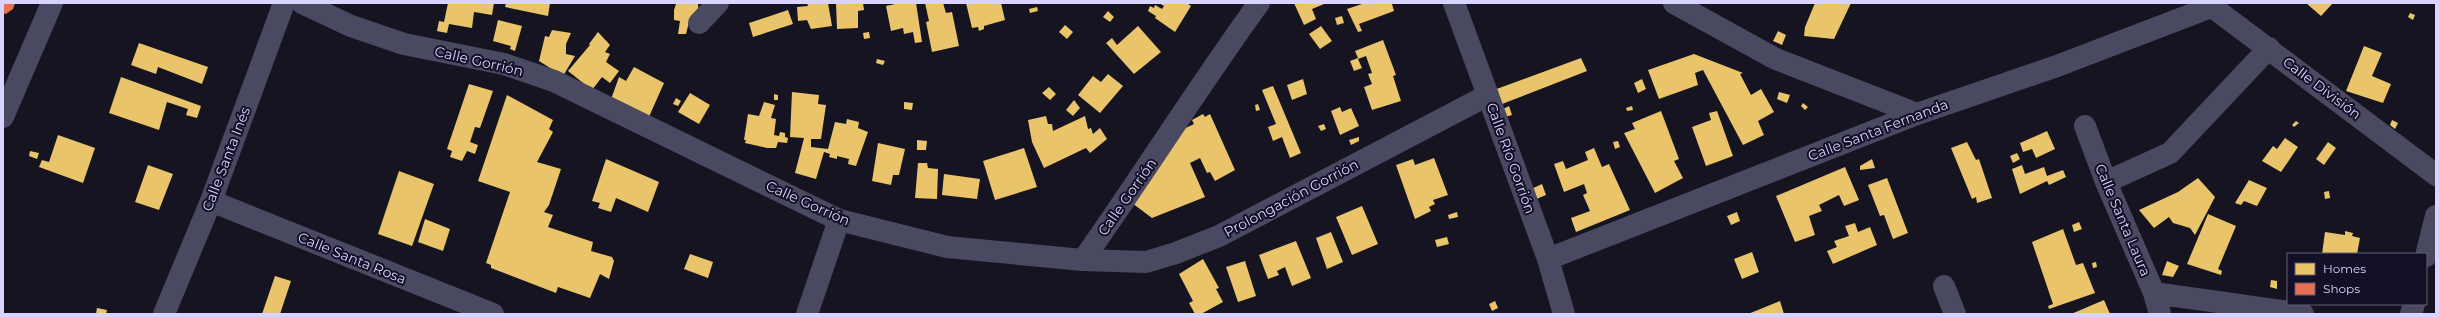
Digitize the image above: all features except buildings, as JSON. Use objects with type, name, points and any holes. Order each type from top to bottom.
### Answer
[{"type":"street","points":[[3,117],[52,3]]},
{"type":"street","name":"Calle Santa Inés","points":[[164,314],[211,201],[284,3]]},
{"type":"street","name":"Calle Gorrión","points":[[302,3],[351,26],[404,44],[504,64],[554,81],[839,220],[947,247],[1083,260],[1138,183],[1224,52],[1259,3]]},
{"type":"street","points":[[699,23],[718,3]]},
{"type":"street","name":"Calle Río Gorrión","points":[[1454,3],[1548,259],[1564,314]]},
{"type":"street","points":[[1674,3],[1776,59],[1917,114]]},
{"type":"street","name":"Calle Santa Fernanda","points":[[1548,259],[1917,114],[2057,66],[2209,5]]},
{"type":"street","name":"Calle División","points":[[2209,5],[2269,48],[2436,175]]},
{"type":"street","points":[[2106,182],[2170,154],[2269,48]]},
{"type":"street","name":"Prolongación Gorrión","points":[[1083,260],[1146,262],[1191,248],[1219,236],[1488,95]]},
{"type":"street","name":"Calle Santa Laura","points":[[2085,126],[2106,182],[2154,293],[2160,314]]},
{"type":"street","name":"Calle Santa Rosa","points":[[211,201],[493,314]]},
{"type":"street","points":[[2427,253],[2436,216]]},
{"type":"street","points":[[807,314],[839,220]]},
{"type":"street","points":[[1944,286],[1955,314]]},
{"type":"street","points":[[2154,293],[2303,314]]}]
